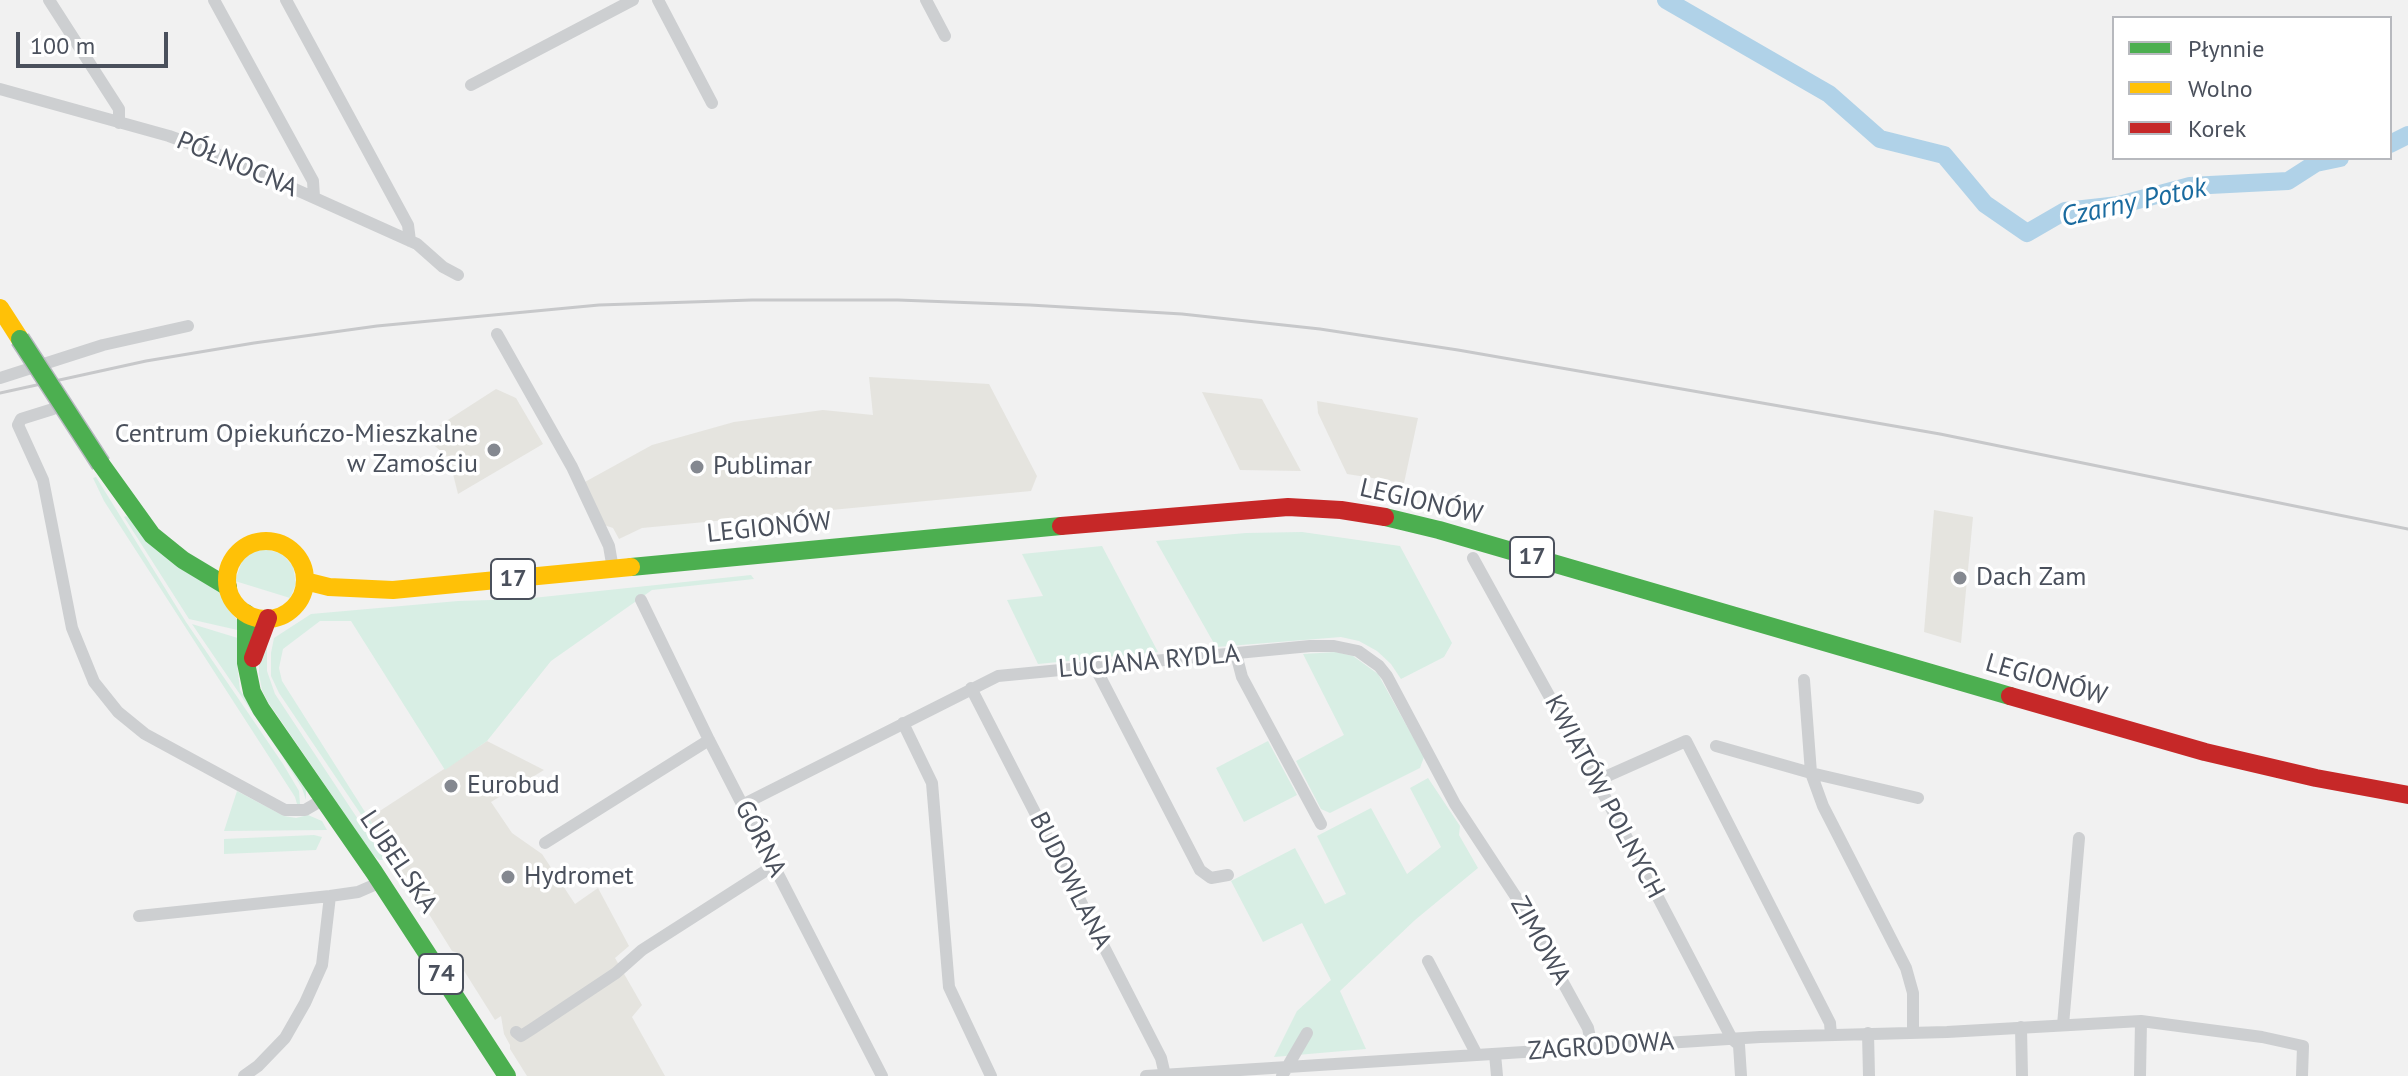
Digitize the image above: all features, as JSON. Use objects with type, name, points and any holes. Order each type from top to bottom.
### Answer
[{"type":"main road","points":[[0,308],[101,464],[152,535],[167,549],[228,587]]},
{"type":"main road","name":"LEGIONÓW","points":[[305,581],[329,587],[393,590],[1218,511],[1288,507],[1350,511],[1439,530],[2205,752],[2305,776],[2408,795]]},
{"type":"main road","points":[[136,513],[194,556],[214,565],[230,565]]},
{"type":"main road","points":[[249,676],[258,639],[268,618],[246,613],[234,602],[228,587],[230,565],[247,546],[271,541],[283,545],[297,557],[305,581],[297,602]]},
{"type":"main road","name":"LEGIONÓW","points":[[297,602],[361,598],[393,590]]},
{"type":"main road","name":"17","points":[[268,618],[285,614],[297,602]]},
{"type":"main road","name":"LUBELSKA","points":[[246,613],[246,663],[252,692],[261,709],[381,882],[507,1076]]},
{"type":"street","points":[[49,0],[119,109],[119,123]]},
{"type":"street","points":[[214,0],[313,181],[314,197]]},
{"type":"street","points":[[286,0],[408,225],[410,241]]},
{"type":"street","points":[[471,85],[633,0]]},
{"type":"street","points":[[658,0],[712,103]]},
{"type":"street","points":[[926,0],[945,36]]},
{"type":"street","name":"PÓŁNOCNA","points":[[0,89],[169,136],[210,151],[410,241],[424,249],[449,272],[458,275]]},
{"type":"street","points":[[0,378],[103,345],[188,326]]},
{"type":"street","points":[[497,334],[572,467],[609,546],[613,569]]},
{"type":"street","points":[[53,409],[21,419],[18,425],[43,480],[72,628],[94,682],[118,712],[145,734],[285,810],[305,810],[324,799]]},
{"type":"street","name":"KWIATÓW POLNYCH","points":[[1473,558],[1740,1050],[1741,1076]]},
{"type":"street","name":"GÓRNA","points":[[641,600],[709,740],[882,1076]]},
{"type":"street","name":"LUCJANA RYDLA","points":[[742,805],[998,676],[1322,645],[1346,648],[1369,658],[1387,676],[1455,804],[1479,840]]},
{"type":"street","points":[[1236,654],[1242,677],[1321,824]]},
{"type":"street","points":[[1095,667],[1200,870],[1211,878],[1228,875]]},
{"type":"street","points":[[1804,680],[1811,773],[1823,806],[1906,968],[1913,993],[1913,1032]]},
{"type":"street","name":"BUDOWLANA","points":[[971,688],[1161,1058],[1165,1075]]},
{"type":"street","points":[[903,723],[932,783],[949,987],[991,1076]]},
{"type":"street","points":[[545,843],[709,740]]},
{"type":"street","points":[[1596,781],[1686,741],[1830,1023],[1831,1035]]},
{"type":"street","points":[[1716,746],[1811,773],[1918,798]]},
{"type":"street","points":[[2063,1025],[2079,838]]},
{"type":"street","name":"ZIMOWA","points":[[1479,840],[1516,897],[1552,962],[1588,1028],[1592,1047]]},
{"type":"street","points":[[516,1032],[521,1036],[532,1029],[616,973],[642,950],[773,866]]},
{"type":"street","points":[[139,916],[330,896],[358,892],[381,882]]},
{"type":"street","points":[[244,1076],[285,1038],[305,1003],[322,965],[330,896]]},
{"type":"street","points":[[1428,961],[1477,1055]]},
{"type":"street","points":[[2140,1076],[2141,1021]]},
{"type":"street","name":"ZAGRODOWA","points":[[1146,1076],[1285,1071],[1732,1039],[2141,1021],[2262,1037],[2303,1046],[2302,1076]]},
{"type":"street","points":[[2021,1027],[2022,1076]]},
{"type":"street","points":[[1285,1071],[1307,1033]]},
{"type":"street","points":[[1868,1033],[1869,1076]]},
{"type":"street","points":[[1495,1054],[1497,1076]]},
{"type":"shaded area","points":[[869,377],[989,384],[1037,476],[1031,491],[642,528],[619,539],[613,528],[604,525],[583,483],[652,445],[734,422],[823,410],[873,415]]},
{"type":"shaded area","points":[[496,389],[516,398],[543,444],[458,494],[449,458],[423,436]]},
{"type":"shaded area","points":[[1202,392],[1262,399],[1301,471],[1240,470]]},
{"type":"shaded area","points":[[1317,401],[1418,418],[1404,483],[1347,474],[1318,413]]},
{"type":"shaded area","points":[[1934,510],[1973,517],[1961,643],[1924,632]]},
{"type":"shaded area","points":[[487,741],[544,770],[491,802],[512,833],[542,854],[575,904],[598,888],[629,946],[615,958],[642,1005],[632,1017],[665,1076],[527,1076],[510,1049],[501,1016],[495,1020],[456,958],[461,954],[452,951],[369,818]]},
{"type":"green space","points":[[96,477],[186,622],[283,764],[299,791],[300,804],[297,804],[104,501],[93,478]]},
{"type":"green space","points":[[126,516],[218,589],[242,631],[189,619]]},
{"type":"green space","points":[[1302,532],[1400,546],[1452,643],[1444,657],[1401,679],[1377,651],[1359,641],[1341,637],[1216,647],[1156,541],[1246,533]]},
{"type":"green space","points":[[1102,546],[1158,652],[1038,664],[1007,600],[1043,596],[1022,554]]},
{"type":"green space","points":[[263,549],[281,553],[293,566],[296,584],[290,598],[235,581],[242,561],[251,553]]},
{"type":"green space","points":[[751,575],[754,579],[652,590],[551,661],[487,741],[445,770],[351,621],[320,621],[283,649],[279,668],[282,681],[391,853],[389,856],[279,693],[271,676],[274,638],[311,614],[458,601],[523,599]]},
{"type":"green space","points":[[192,624],[241,639],[237,664],[240,690],[306,788],[306,800],[282,756]]},
{"type":"green space","points":[[267,645],[267,671],[275,694],[385,860],[373,855],[268,702],[259,674],[259,658]]},
{"type":"green space","points":[[1336,652],[1353,656],[1378,674],[1424,757],[1420,768],[1330,813],[1321,809],[1296,761],[1344,735],[1303,654]]},
{"type":"green space","points":[[1268,741],[1297,795],[1244,822],[1216,768]]},
{"type":"green space","points":[[1428,778],[1460,826],[1459,835],[1478,868],[1415,920],[1340,991],[1366,1049],[1274,1057],[1297,1011],[1331,980],[1302,923],[1263,942],[1231,881],[1295,848],[1325,904],[1346,894],[1317,836],[1371,808],[1407,874],[1441,847],[1410,788]]},
{"type":"green space","points":[[237,791],[284,816],[296,818],[308,815],[322,821],[327,830],[224,831]]},
{"type":"green space","points":[[322,837],[316,850],[224,854],[224,839]]},
{"type":"waterway","name":"Czarny Potok","points":[[1666,0],[1829,94],[1880,139],[1944,155],[1985,204],[2027,233],[2065,211],[2119,205],[2190,186],[2288,181],[2316,163],[2330,160]]},
{"type":"waterway","name":"Czarny Potok","points":[[2392,143],[2408,135]]},
{"type":"railway","points":[[0,393],[146,361],[254,343],[377,326],[599,305],[752,300],[898,300],[1030,305],[1182,314],[1320,329],[1458,350],[1940,434],[2408,529]]},
{"type":"traffic: fast","points":[[20,339],[101,464]]},
{"type":"traffic: fast","points":[[101,464],[152,535],[183,560],[228,587]]},
{"type":"traffic: fast","points":[[1385,517],[2010,696]]},
{"type":"traffic: fast","points":[[631,567],[1061,526]]},
{"type":"traffic: fast","points":[[246,613],[246,663],[252,692],[261,709],[374,872],[507,1076]]},
{"type":"traffic: slow","points":[[0,308],[20,339]]},
{"type":"traffic: slow","points":[[266,541],[281,544],[293,553],[302,565],[305,580],[302,595],[293,607],[281,616],[266,619],[251,616],[239,607],[230,595],[227,580],[230,565],[239,553],[251,544],[266,541]]},
{"type":"traffic: slow","points":[[305,581],[329,587],[393,590],[631,567]]},
{"type":"traffic: jam","points":[[1061,526],[1288,507],[1341,510],[1385,517]]},
{"type":"traffic: jam","points":[[253,658],[268,618]]},
{"type":"traffic: jam","points":[[2010,696],[2205,752],[2316,778],[2408,795]]},
{"type":"place","name":"Centrum Opiekuńczo-Mieszkalne w Zamościu","points":[[494,450]]},
{"type":"place","name":"Publimar","points":[[697,467]]},
{"type":"place","name":"Dach Zam","points":[[1960,578]]},
{"type":"place","name":"Eurobud","points":[[451,786]]},
{"type":"place","name":"Hydromet","points":[[508,877]]}]
